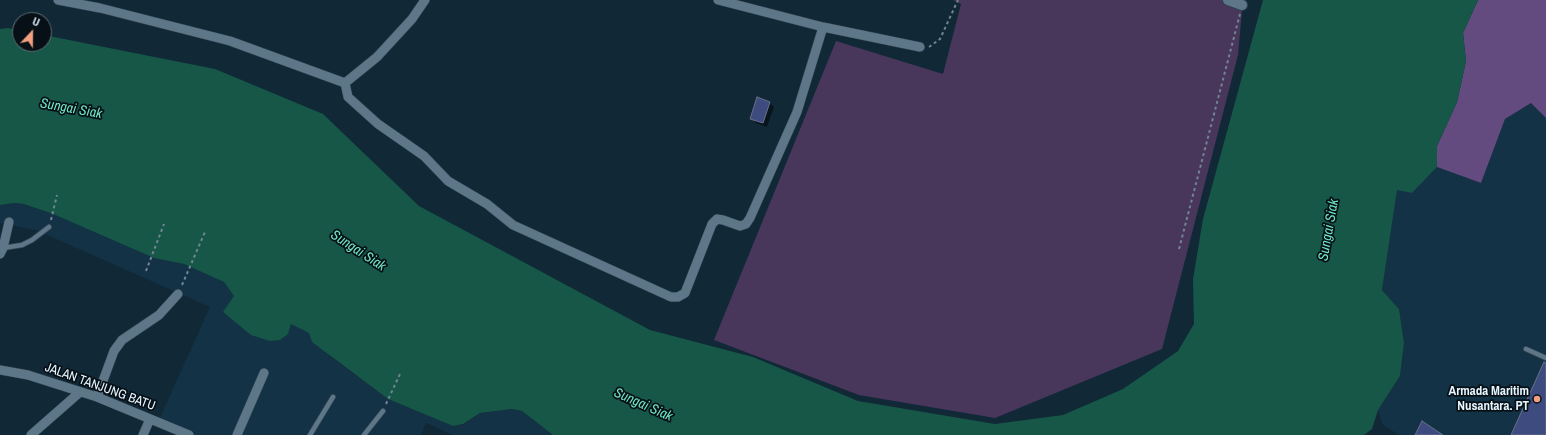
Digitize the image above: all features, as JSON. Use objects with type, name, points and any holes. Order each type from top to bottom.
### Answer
[{"type":"street","points":[[58,0],[89,3],[230,41],[345,83]]},
{"type":"street","points":[[345,83],[377,57],[412,19],[425,0]]},
{"type":"street","points":[[718,0],[823,26],[920,47]]},
{"type":"street","points":[[1228,0],[1243,2]]},
{"type":"street","points":[[345,83],[348,97],[378,124],[424,156],[448,182],[487,204],[513,225],[671,297],[678,297],[685,293],[712,224],[717,219],[740,226],[746,224],[750,218],[797,112],[823,26]]},
{"type":"street","points":[[2,251],[9,222]]},
{"type":"street","points":[[97,397],[114,351],[122,340],[159,315],[178,294]]},
{"type":"street","name":"JALAN TANJUNG BATU","points":[[0,370],[28,375],[97,397],[189,435]]},
{"type":"street","points":[[237,435],[264,373]]},
{"type":"street","points":[[30,435],[80,392]]},
{"type":"street","points":[[143,435],[150,419]]},
{"type":"lane","points":[[2,251],[22,245],[32,240],[49,227]]},
{"type":"lane","points":[[1526,349],[1546,358]]},
{"type":"lane","points":[[310,435],[333,397]]},
{"type":"lane","points":[[364,435],[382,411]]},
{"type":"path","points":[[920,47],[931,47],[940,39],[958,0]]},
{"type":"path","points":[[1179,249],[1243,2]]},
{"type":"path","points":[[49,227],[57,195]]},
{"type":"path","points":[[146,271],[164,224]]},
{"type":"path","points":[[178,294],[205,232]]},
{"type":"path","points":[[382,411],[400,374]]},
{"type":"shaded area","points":[[953,0],[1243,0],[1238,55],[1162,349],[995,418],[859,395],[714,340],[836,41],[943,74],[961,4]]},
{"type":"shaded area","points":[[1478,0],[1546,0],[1546,118],[1531,103],[1505,119],[1481,183],[1437,167],[1437,146],[1457,102],[1466,61],[1463,33]]},
{"type":"shaded area","points":[[1531,103],[1546,118],[1546,435],[1399,435],[1383,425],[1378,410],[1400,376],[1404,343],[1399,309],[1382,290],[1397,189],[1412,193],[1437,167],[1481,183],[1505,119]]},
{"type":"shaded area","points":[[14,203],[24,204],[53,214],[154,258],[184,264],[224,282],[234,296],[288,334],[291,324],[310,333],[331,357],[388,399],[453,426],[464,424],[480,413],[512,409],[522,411],[553,435],[453,435],[426,423],[421,435],[188,435],[158,422],[210,307],[36,230],[0,223],[0,205]]},
{"type":"water","name":"Sungai Siak","points":[[1263,0],[1478,0],[1463,33],[1466,61],[1457,102],[1437,146],[1437,167],[1412,193],[1397,190],[1382,290],[1399,309],[1404,343],[1400,376],[1378,410],[1372,429],[1364,435],[553,435],[522,411],[512,409],[480,413],[463,424],[453,426],[388,399],[312,342],[309,333],[291,324],[288,334],[280,340],[270,341],[251,335],[223,312],[234,296],[224,282],[184,264],[154,258],[53,214],[24,204],[14,203],[0,205],[0,29],[12,29],[12,52],[52,52],[52,37],[215,69],[323,114],[419,206],[650,330],[753,357],[858,401],[995,424],[1063,415],[1123,389],[1178,351],[1194,324],[1193,279],[1203,219]]},
{"type":"building","points":[[757,97],[770,102],[763,123],[750,119]]},
{"type":"building","name":"Armada Maritim Nusantara. PT","points":[[1544,362],[1546,363],[1546,435],[1511,435]]},
{"type":"building","name":"Armada Maritim Nusantara. PT","points":[[1422,421],[1443,435],[1415,435]]},
{"type":"place","name":"Armada Maritim Nusantara. PT","points":[[1537,399]]}]
